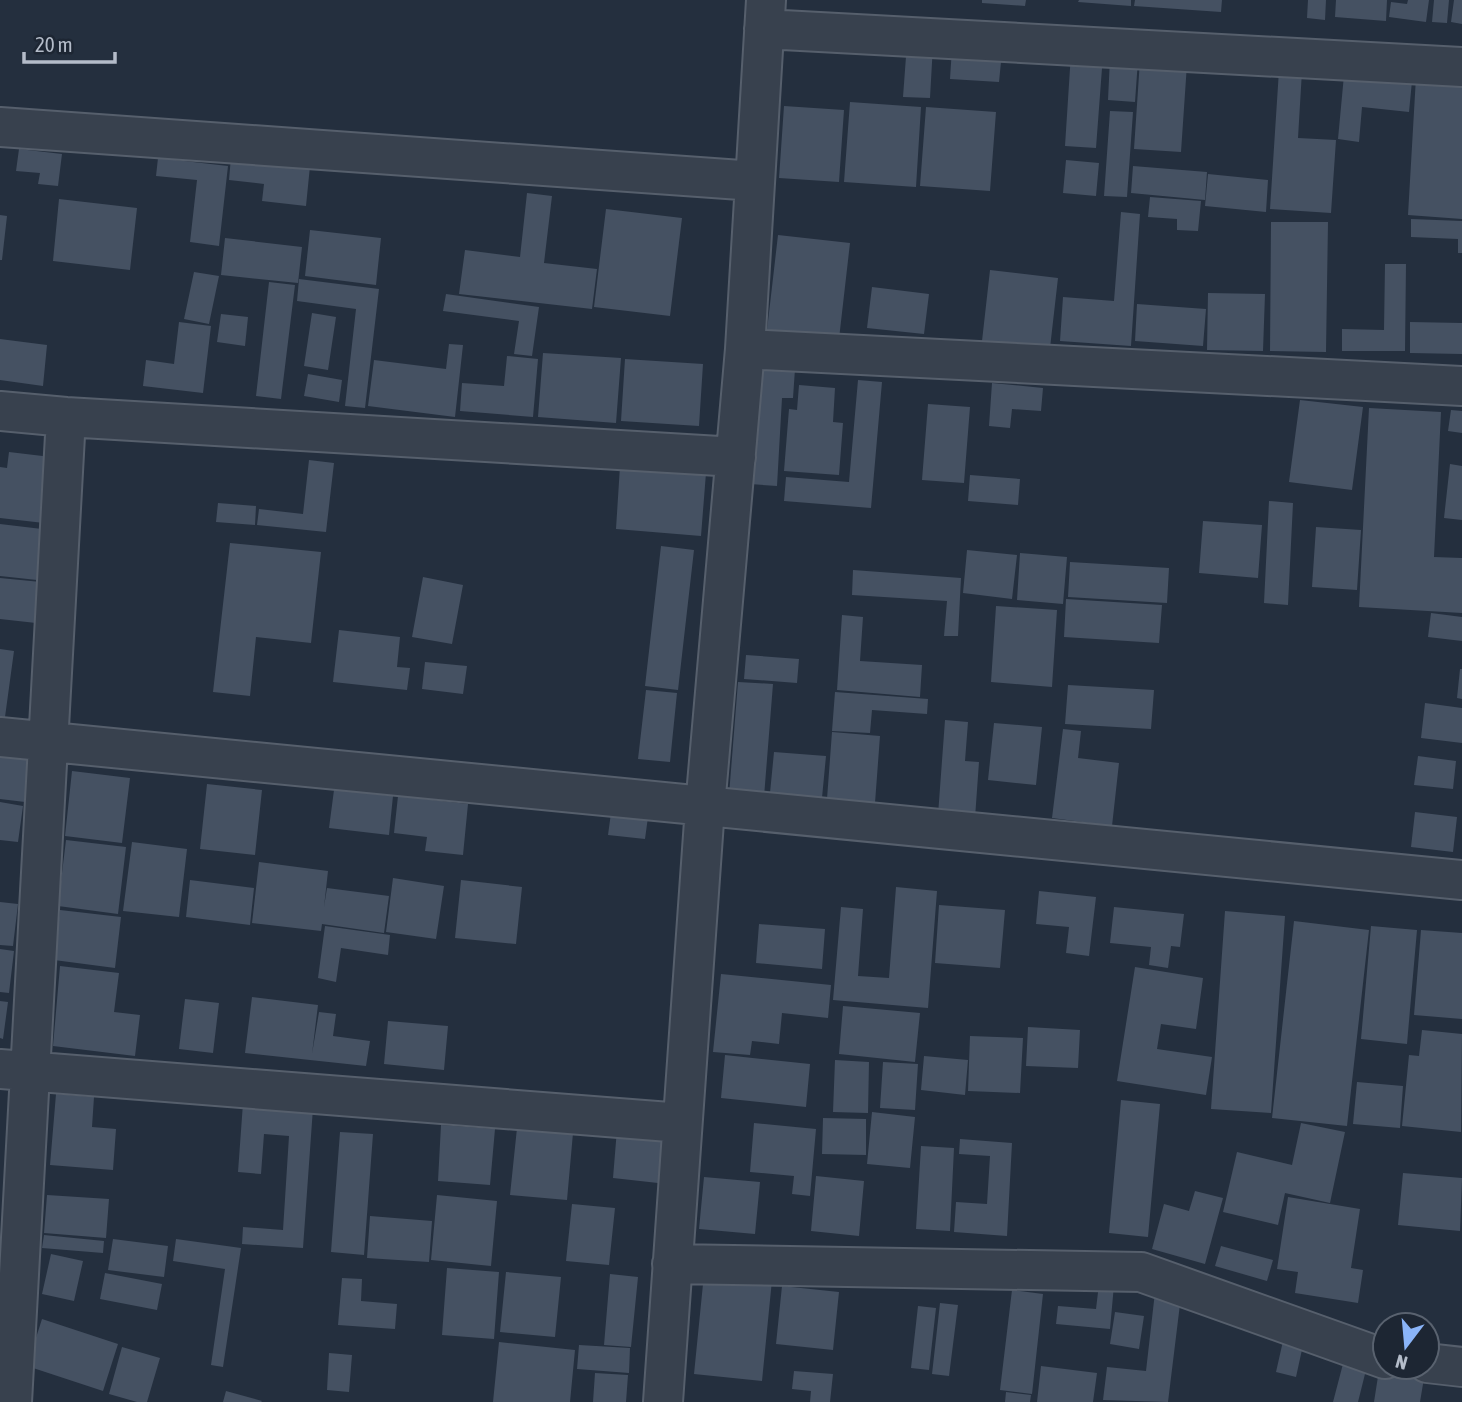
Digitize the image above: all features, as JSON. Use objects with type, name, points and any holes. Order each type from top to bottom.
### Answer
[{"type":"street","points":[[663,1402],[705,807],[746,349],[765,15],[1462,66]]},
{"type":"street","points":[[0,127],[755,181]]},
{"type":"street","points":[[746,349],[1462,386]]},
{"type":"street","points":[[0,411],[736,457]]},
{"type":"street","points":[[15,1397],[15,1070],[49,741],[66,417]]},
{"type":"street","points":[[0,737],[1462,880]]},
{"type":"street","points":[[15,1070],[682,1123]]},
{"type":"street","points":[[671,1264],[1141,1272],[1371,1354]]},
{"type":"street","points":[[1441,1365],[1462,1367]]},
{"type":"building","points":[[982,0],[1026,0],[1025,6],[982,3]]},
{"type":"building","points":[[1131,0],[1131,6],[1078,2]]},
{"type":"building","points":[[1135,0],[1222,0],[1221,12],[1134,6]]},
{"type":"building","points":[[1308,0],[1326,0],[1325,20],[1307,18]]},
{"type":"building","points":[[1336,0],[1387,0],[1386,21],[1335,17]]},
{"type":"building","points":[[1408,0],[1429,0],[1426,22],[1389,17],[1391,2],[1407,4]]},
{"type":"building","points":[[1434,0],[1449,0],[1447,23],[1432,22]]},
{"type":"building","points":[[1454,0],[1462,0],[1462,24],[1451,22]]},
{"type":"building","points":[[907,43],[933,45],[930,98],[903,97]]},
{"type":"building","points":[[952,48],[1002,52],[999,82],[950,79]]},
{"type":"building","points":[[1071,53],[1103,55],[1096,148],[1065,146]]},
{"type":"building","points":[[1110,58],[1138,60],[1135,102],[1108,100]]},
{"type":"building","points":[[1140,60],[1187,64],[1181,152],[1134,149]]},
{"type":"building","points":[[1279,70],[1302,71],[1298,138],[1336,140],[1331,213],[1270,209]]},
{"type":"building","points":[[1344,75],[1412,81],[1409,112],[1362,107],[1359,142],[1338,139]]},
{"type":"building","points":[[1416,77],[1462,80],[1462,219],[1408,215]]},
{"type":"building","points":[[850,102],[921,107],[916,187],[844,182]]},
{"type":"building","points":[[784,106],[844,110],[839,182],[779,178]]},
{"type":"building","points":[[926,107],[996,112],[990,191],[920,186]]},
{"type":"building","points":[[1110,111],[1133,112],[1127,197],[1104,196]]},
{"type":"building","points":[[19,149],[62,154],[58,186],[38,184],[40,173],[16,171]]},
{"type":"building","points":[[231,157],[310,166],[306,206],[262,201],[264,184],[229,180]]},
{"type":"building","points":[[158,158],[228,166],[219,246],[190,242],[197,180],[156,176]]},
{"type":"building","points":[[1066,160],[1099,163],[1096,196],[1063,193]]},
{"type":"building","points":[[1133,166],[1207,172],[1205,200],[1131,193]]},
{"type":"building","points":[[1208,174],[1268,180],[1266,212],[1205,206]]},
{"type":"building","points":[[527,193],[552,196],[544,263],[597,269],[592,309],[459,294],[465,250],[520,257]]},
{"type":"building","points":[[1150,197],[1201,201],[1198,231],[1177,230],[1177,219],[1148,217]]},
{"type":"building","points":[[59,199],[137,208],[130,270],[53,261]]},
{"type":"building","points":[[606,209],[682,218],[670,316],[594,307]]},
{"type":"building","points":[[1121,212],[1140,214],[1131,346],[1060,341],[1063,297],[1114,301]]},
{"type":"building","points":[[0,215],[7,216],[2,260],[0,260]]},
{"type":"building","points":[[1411,219],[1462,221],[1462,253],[1458,253],[1458,239],[1411,237]]},
{"type":"building","points":[[1271,222],[1328,222],[1326,352],[1270,351]]},
{"type":"building","points":[[310,230],[381,238],[376,285],[305,276]]},
{"type":"building","points":[[778,235],[850,243],[839,339],[767,330]]},
{"type":"building","points":[[225,238],[302,247],[298,283],[221,275]]},
{"type":"building","points":[[1385,264],[1406,264],[1405,351],[1342,351],[1342,329],[1384,330]]},
{"type":"building","points":[[990,270],[1058,278],[1050,348],[982,341]]},
{"type":"building","points":[[194,272],[219,276],[209,324],[184,319]]},
{"type":"building","points":[[299,279],[379,289],[365,408],[345,406],[356,309],[297,301]]},
{"type":"building","points":[[269,282],[295,285],[281,399],[256,396]]},
{"type":"building","points":[[872,287],[929,294],[924,334],[867,328]]},
{"type":"building","points":[[1208,293],[1265,294],[1263,351],[1207,350]]},
{"type":"building","points":[[446,294],[539,307],[532,356],[514,354],[519,321],[443,311]]},
{"type":"building","points":[[1137,304],[1206,309],[1203,346],[1135,341]]},
{"type":"building","points":[[312,313],[336,317],[328,370],[304,366]]},
{"type":"building","points":[[221,314],[248,317],[245,346],[217,342]]},
{"type":"building","points":[[179,322],[211,326],[203,393],[143,386],[146,360],[174,364]]},
{"type":"building","points":[[1410,322],[1462,323],[1462,354],[1410,353]]},
{"type":"building","points":[[0,339],[47,345],[43,386],[0,380]]},
{"type":"building","points":[[449,344],[463,345],[455,417],[368,406],[374,360],[446,369]]},
{"type":"building","points":[[543,353],[621,358],[616,423],[538,417]]},
{"type":"building","points":[[507,356],[538,359],[533,417],[460,411],[462,383],[504,386]]},
{"type":"building","points":[[625,359],[703,364],[699,426],[621,421]]},
{"type":"building","points":[[757,367],[795,369],[793,398],[782,398],[777,486],[750,484]]},
{"type":"building","points":[[308,374],[342,380],[339,402],[304,396]]},
{"type":"building","points":[[858,380],[882,382],[871,508],[784,501],[786,477],[849,482]]},
{"type":"building","points":[[992,383],[1043,388],[1041,411],[1012,409],[1010,428],[989,426]]},
{"type":"building","points":[[799,385],[835,388],[833,422],[843,423],[839,475],[784,471],[789,409],[797,410]]},
{"type":"building","points":[[1300,400],[1363,407],[1352,490],[1289,482]]},
{"type":"building","points":[[928,404],[970,407],[964,483],[922,480]]},
{"type":"building","points":[[1369,408],[1441,412],[1434,557],[1462,558],[1462,613],[1359,607]]},
{"type":"building","points":[[1451,410],[1462,411],[1462,433],[1448,431]]},
{"type":"building","points":[[9,452],[51,457],[44,523],[0,518],[0,467],[7,468]]},
{"type":"building","points":[[309,460],[334,463],[326,532],[257,525],[259,509],[303,514]]},
{"type":"building","points":[[1450,464],[1462,466],[1462,520],[1444,518]]},
{"type":"building","points":[[620,466],[706,473],[701,536],[616,529]]},
{"type":"building","points":[[970,475],[1020,479],[1018,505],[968,501]]},
{"type":"building","points":[[1269,501],[1293,503],[1288,605],[1264,603]]},
{"type":"building","points":[[218,503],[256,506],[255,525],[216,522]]},
{"type":"building","points":[[1203,521],[1262,525],[1258,578],[1199,573]]},
{"type":"building","points":[[0,524],[42,529],[37,580],[0,576]]},
{"type":"building","points":[[1316,527],[1361,530],[1357,590],[1312,587]]},
{"type":"building","points":[[230,543],[321,552],[311,643],[256,637],[250,696],[213,692]]},
{"type":"building","points":[[661,546],[694,550],[678,690],[645,686]]},
{"type":"building","points":[[967,550],[1017,555],[1012,599],[963,593]]},
{"type":"building","points":[[1020,553],[1067,557],[1063,604],[1017,600]]},
{"type":"building","points":[[1070,562],[1169,568],[1167,603],[1068,597]]},
{"type":"building","points":[[853,570],[961,578],[958,636],[944,636],[947,601],[852,595]]},
{"type":"building","points":[[423,577],[463,585],[452,644],[412,637]]},
{"type":"building","points":[[0,578],[41,582],[36,623],[0,619]]},
{"type":"building","points":[[1066,599],[1162,605],[1159,643],[1064,637]]},
{"type":"building","points":[[996,606],[1057,610],[1052,687],[991,682]]},
{"type":"building","points":[[1431,613],[1462,617],[1462,641],[1428,637]]},
{"type":"building","points":[[842,615],[863,617],[860,661],[922,665],[920,697],[837,690]]},
{"type":"building","points":[[339,630],[400,637],[397,667],[410,668],[407,690],[333,682]]},
{"type":"building","points":[[0,649],[14,651],[5,717],[0,716]]},
{"type":"building","points":[[746,655],[799,659],[797,683],[744,679]]},
{"type":"building","points":[[425,662],[467,666],[463,694],[422,689]]},
{"type":"building","points":[[1462,669],[1462,699],[1457,698]]},
{"type":"building","points":[[738,682],[773,684],[764,797],[729,795]]},
{"type":"building","points":[[1068,685],[1154,690],[1151,729],[1065,724]]},
{"type":"building","points":[[646,690],[677,693],[670,762],[638,759]]},
{"type":"building","points":[[835,692],[928,699],[927,714],[872,710],[870,733],[832,731]]},
{"type":"building","points":[[1425,703],[1462,708],[1462,743],[1421,738]]},
{"type":"building","points":[[945,720],[968,722],[965,761],[979,762],[975,818],[938,815]]},
{"type":"building","points":[[994,723],[1042,727],[1036,785],[988,780]]},
{"type":"building","points":[[1063,729],[1081,731],[1078,758],[1119,763],[1112,826],[1052,818]]},
{"type":"building","points":[[832,732],[880,736],[875,803],[827,799]]},
{"type":"building","points":[[774,752],[826,756],[822,798],[770,793]]},
{"type":"building","points":[[0,754],[30,758],[25,802],[0,799]]},
{"type":"building","points":[[1418,756],[1456,761],[1453,789],[1414,785]]},
{"type":"building","points":[[72,771],[130,778],[122,843],[65,836]]},
{"type":"building","points":[[207,784],[262,790],[255,855],[200,849]]},
{"type":"building","points":[[334,790],[393,796],[389,835],[329,828]]},
{"type":"building","points":[[398,796],[468,804],[463,855],[425,851],[427,837],[394,833]]},
{"type":"building","points":[[0,802],[23,806],[18,842],[0,840]]},
{"type":"building","points":[[1415,812],[1457,817],[1453,852],[1411,847]]},
{"type":"building","points":[[611,813],[648,817],[645,839],[608,835]]},
{"type":"building","points":[[66,840],[126,847],[118,914],[58,906]]},
{"type":"building","points":[[132,842],[187,849],[179,917],[123,911]]},
{"type":"building","points":[[259,862],[328,871],[324,907],[327,888],[389,896],[384,933],[322,924],[321,931],[252,923]]},
{"type":"building","points":[[393,878],[444,886],[436,939],[386,932]]},
{"type":"building","points":[[190,880],[254,888],[250,925],[186,917]]},
{"type":"building","points":[[461,880],[522,887],[516,944],[455,938]]},
{"type":"building","points":[[896,887],[937,891],[928,1008],[833,1000],[841,907],[863,909],[858,976],[889,978]]},
{"type":"building","points":[[1039,891],[1096,897],[1089,956],[1066,953],[1069,927],[1036,924]]},
{"type":"building","points":[[0,902],[18,904],[13,946],[0,945]]},
{"type":"building","points":[[939,905],[1005,910],[1000,968],[935,963]]},
{"type":"building","points":[[1114,907],[1184,914],[1180,947],[1171,946],[1168,968],[1149,965],[1151,947],[1110,943]]},
{"type":"building","points":[[60,910],[121,917],[115,968],[54,960]]},
{"type":"building","points":[[1225,911],[1285,916],[1271,1113],[1211,1109]]},
{"type":"building","points":[[1294,921],[1369,930],[1347,1126],[1272,1118]]},
{"type":"building","points":[[759,924],[825,929],[822,969],[756,963]]},
{"type":"building","points":[[325,926],[390,935],[388,955],[341,948],[336,982],[318,978]]},
{"type":"building","points":[[1371,926],[1417,930],[1407,1044],[1361,1039]]},
{"type":"building","points":[[1421,930],[1462,933],[1462,1019],[1414,1015]]},
{"type":"building","points":[[0,949],[14,951],[9,993],[0,992]]},
{"type":"building","points":[[60,966],[119,973],[114,1012],[140,1015],[135,1056],[53,1046]]},
{"type":"building","points":[[1135,967],[1203,978],[1196,1029],[1161,1024],[1157,1049],[1212,1057],[1206,1095],[1117,1081]]},
{"type":"building","points":[[721,974],[831,985],[828,1018],[782,1013],[779,1044],[752,1041],[750,1055],[713,1052]]},
{"type":"building","points":[[252,997],[318,1005],[312,1054],[319,1012],[336,1014],[333,1036],[370,1041],[366,1066],[245,1053]]},
{"type":"building","points":[[185,999],[219,1003],[213,1053],[179,1049]]},
{"type":"building","points":[[0,1001],[8,1002],[3,1039],[0,1038]]},
{"type":"building","points":[[843,1006],[920,1013],[915,1062],[839,1054]]},
{"type":"building","points":[[388,1021],[448,1026],[444,1070],[384,1064]]},
{"type":"building","points":[[1028,1027],[1080,1030],[1078,1068],[1026,1066]]},
{"type":"building","points":[[1422,1030],[1462,1034],[1461,1132],[1402,1126],[1409,1055],[1419,1056]]},
{"type":"building","points":[[970,1036],[1023,1038],[1020,1093],[968,1091]]},
{"type":"building","points":[[725,1055],[810,1064],[806,1107],[721,1098]]},
{"type":"building","points":[[924,1056],[968,1060],[965,1095],[921,1090]]},
{"type":"building","points":[[835,1060],[869,1062],[868,1113],[833,1112]]},
{"type":"building","points":[[883,1062],[918,1064],[915,1110],[880,1108]]},
{"type":"building","points":[[1357,1082],[1403,1086],[1400,1128],[1353,1124]]},
{"type":"building","points":[[56,1094],[94,1097],[92,1127],[116,1129],[113,1170],[50,1165]]},
{"type":"building","points":[[1121,1100],[1160,1104],[1148,1237],[1109,1233]]},
{"type":"building","points":[[243,1103],[313,1108],[303,1248],[242,1244],[243,1227],[283,1230],[289,1136],[264,1134],[261,1174],[238,1172]]},
{"type":"building","points":[[872,1112],[915,1117],[910,1168],[867,1164]]},
{"type":"building","points":[[823,1118],[866,1119],[866,1155],[822,1154]]},
{"type":"building","points":[[754,1123],[816,1129],[810,1196],[792,1194],[794,1176],[750,1172]]},
{"type":"building","points":[[1301,1123],[1345,1132],[1330,1203],[1285,1193],[1278,1225],[1223,1212],[1237,1152],[1292,1165]]},
{"type":"building","points":[[441,1125],[495,1129],[490,1185],[438,1181]]},
{"type":"building","points":[[517,1128],[573,1133],[567,1200],[510,1195]]},
{"type":"building","points":[[617,1129],[663,1133],[658,1183],[613,1178]]},
{"type":"building","points":[[340,1132],[373,1134],[364,1255],[331,1252]]},
{"type":"building","points":[[960,1139],[1012,1143],[1007,1236],[954,1232],[956,1202],[987,1204],[990,1156],[959,1154]]},
{"type":"building","points":[[921,1146],[954,1148],[950,1231],[916,1229]]},
{"type":"building","points":[[1403,1173],[1462,1178],[1460,1231],[1398,1225]]},
{"type":"building","points":[[816,1176],[864,1181],[859,1236],[811,1231]]},
{"type":"building","points":[[704,1177],[760,1182],[755,1234],[699,1229]]},
{"type":"building","points":[[1195,1191],[1223,1198],[1205,1264],[1152,1249],[1164,1204],[1189,1211]]},
{"type":"building","points":[[47,1195],[109,1199],[106,1238],[44,1233]]},
{"type":"building","points":[[437,1195],[497,1201],[491,1266],[431,1260]]},
{"type":"building","points":[[1288,1197],[1360,1209],[1351,1268],[1363,1270],[1358,1303],[1295,1293],[1298,1272],[1277,1269]]},
{"type":"building","points":[[572,1204],[615,1208],[609,1265],[566,1261]]},
{"type":"building","points":[[370,1216],[432,1221],[429,1262],[367,1258]]},
{"type":"building","points":[[44,1235],[104,1241],[103,1253],[42,1248]]},
{"type":"building","points":[[113,1239],[168,1246],[164,1277],[108,1270]]},
{"type":"building","points":[[176,1239],[241,1248],[223,1367],[211,1365],[225,1269],[173,1261]]},
{"type":"building","points":[[1221,1246],[1273,1260],[1267,1281],[1215,1266]]},
{"type":"building","points":[[51,1254],[83,1261],[74,1301],[42,1294]]},
{"type":"building","points":[[447,1268],[499,1272],[494,1339],[442,1335]]},
{"type":"building","points":[[506,1272],[561,1277],[555,1337],[500,1332]]},
{"type":"building","points":[[105,1273],[162,1284],[157,1310],[100,1299]]},
{"type":"building","points":[[610,1274],[638,1277],[631,1347],[604,1345]]},
{"type":"building","points":[[704,1274],[772,1280],[762,1381],[694,1374]]},
{"type":"building","points":[[342,1278],[362,1279],[361,1301],[397,1304],[395,1329],[338,1325]]},
{"type":"building","points":[[1099,1284],[1114,1285],[1110,1329],[1056,1324],[1058,1306],[1096,1309]]},
{"type":"building","points":[[782,1286],[839,1292],[833,1350],[776,1344]]},
{"type":"building","points":[[1012,1290],[1043,1294],[1032,1394],[1000,1390]]},
{"type":"building","points":[[1155,1292],[1181,1296],[1168,1402],[1103,1400],[1107,1367],[1146,1371]]},
{"type":"building","points":[[940,1303],[958,1305],[949,1376],[932,1374]]},
{"type":"building","points":[[918,1306],[936,1308],[929,1370],[911,1368]]},
{"type":"building","points":[[1115,1312],[1144,1316],[1139,1349],[1110,1344]]},
{"type":"building","points":[[42,1319],[118,1344],[103,1391],[27,1366]]},
{"type":"building","points":[[1283,1341],[1303,1345],[1296,1377],[1276,1372]]},
{"type":"building","points":[[499,1342],[575,1350],[570,1402],[493,1402]]},
{"type":"building","points":[[579,1345],[630,1348],[629,1373],[577,1369]]},
{"type":"building","points":[[122,1347],[160,1358],[147,1402],[109,1394]]},
{"type":"building","points":[[329,1353],[352,1355],[349,1392],[327,1390]]},
{"type":"building","points":[[1344,1360],[1367,1366],[1358,1402],[1333,1402]]},
{"type":"building","points":[[1041,1366],[1097,1373],[1093,1402],[1037,1402]]},
{"type":"building","points":[[794,1371],[833,1374],[830,1402],[810,1402],[811,1391],[792,1389]]},
{"type":"building","points":[[595,1373],[628,1375],[626,1402],[593,1402]]},
{"type":"building","points":[[1377,1381],[1424,1381],[1420,1402],[1374,1402]]},
{"type":"building","points":[[226,1391],[262,1401],[223,1402]]},
{"type":"building","points":[[1006,1392],[1031,1395],[1030,1402],[1005,1402]]}]
